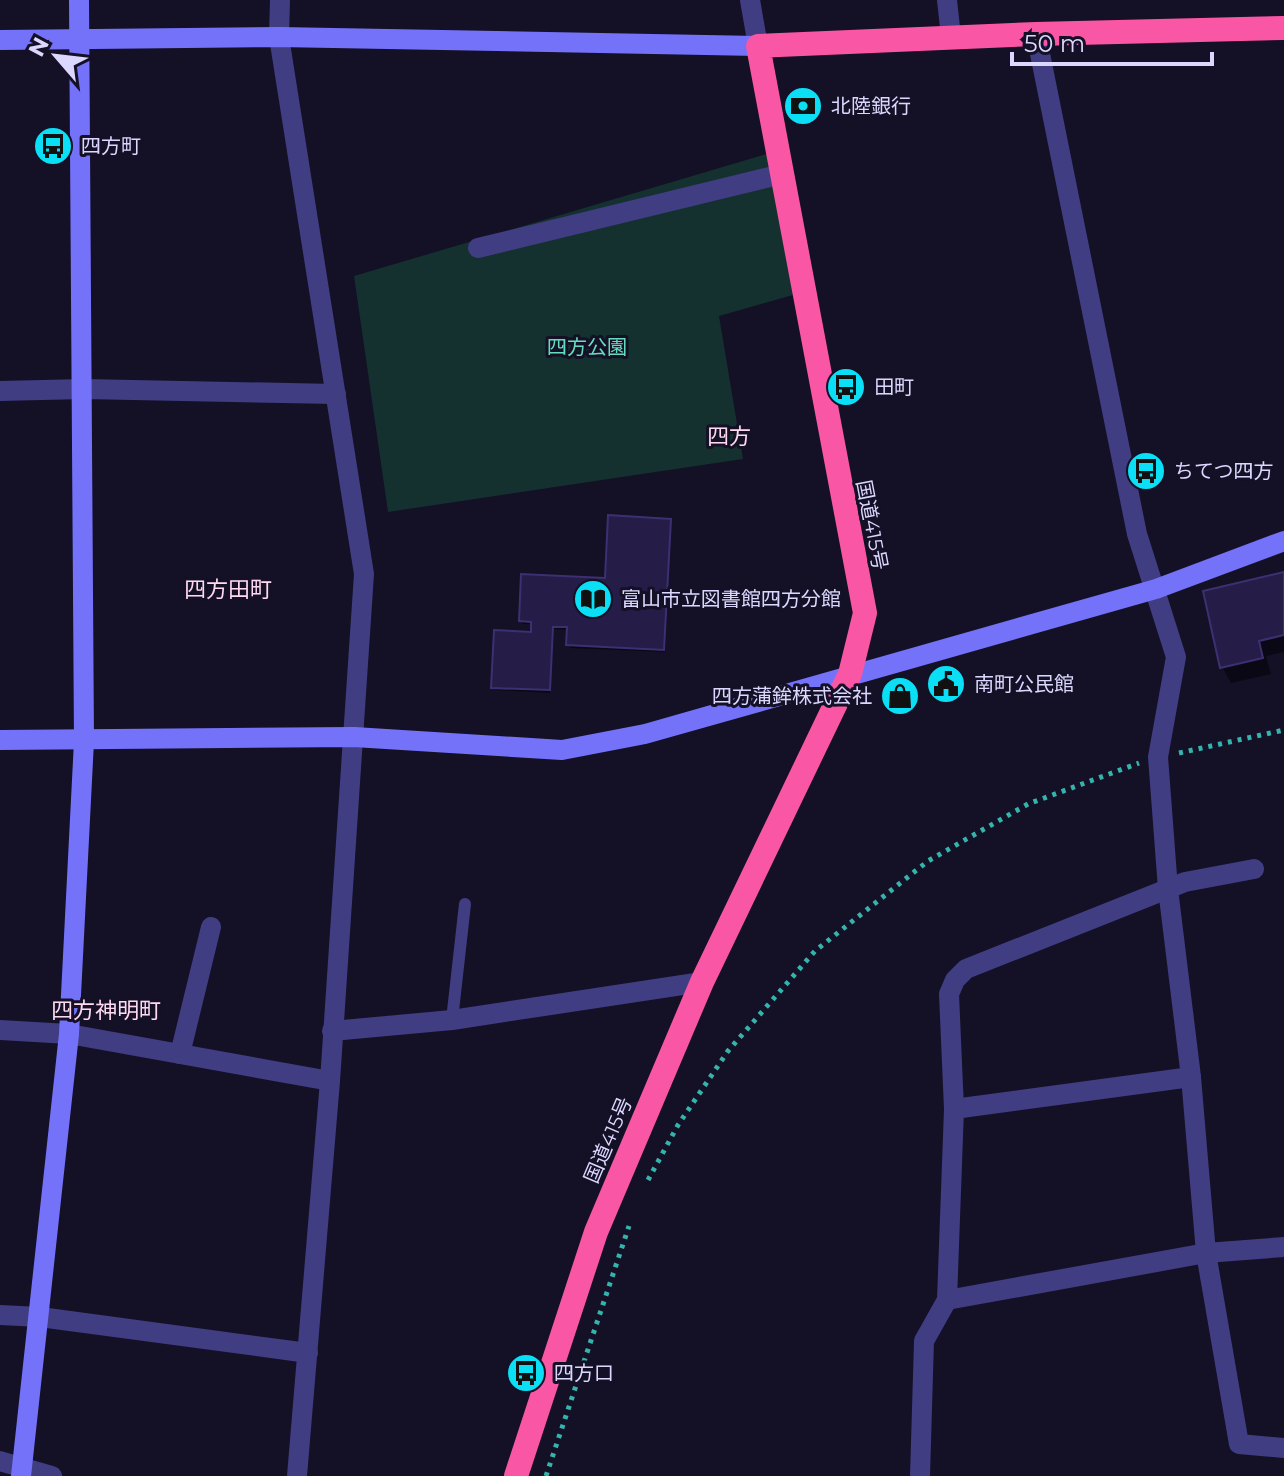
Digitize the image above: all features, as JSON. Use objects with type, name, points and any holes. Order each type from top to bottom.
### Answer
[{"type":"highway","points":[[758,46],[1036,34],[1284,28]]},
{"type":"highway","name":"国道415号","points":[[516,1476],[596,1232],[702,982],[850,674],[865,613],[758,46]]},
{"type":"street","points":[[22,1472],[69,1034],[84,741],[79,0]]},
{"type":"street","points":[[280,0],[279,37],[364,574],[330,1081],[297,1476]]},
{"type":"street","points":[[0,40],[279,37],[758,46],[750,0]]},
{"type":"street","points":[[947,0],[951,37]]},
{"type":"street","points":[[1036,34],[1137,534],[1176,657],[1158,757],[1168,889],[1191,1077],[1206,1253],[1239,1444],[1284,1448]]},
{"type":"street","points":[[478,248],[782,174]]},
{"type":"street","points":[[0,391],[84,389],[336,394]]},
{"type":"street","points":[[0,740],[354,737],[562,750],[645,734],[1156,589],[1284,541]]},
{"type":"street","points":[[920,1476],[924,1341],[947,1300],[954,1109],[949,994],[955,980],[966,969],[1185,882],[1254,869]]},
{"type":"street","points":[[180,1054],[211,927]]},
{"type":"street","points":[[332,1031],[452,1020],[702,982]]},
{"type":"street","points":[[0,1030],[69,1034],[330,1081]]},
{"type":"street","points":[[954,1109],[1191,1077]]},
{"type":"street","points":[[947,1300],[1206,1253],[1284,1247]]},
{"type":"street","points":[[0,1315],[40,1317],[308,1353]]},
{"type":"street","points":[[0,1461],[22,1472],[52,1476]]},
{"type":"lane","points":[[452,1020],[465,904]]},
{"type":"path","points":[[1173,754],[1284,730]]},
{"type":"path","points":[[643,1189],[678,1125],[728,1051],[815,951],[941,854],[1028,804],[1145,760]]},
{"type":"path","points":[[546,1476],[631,1217]]},
{"type":"green space","name":"四方公園","points":[[770,153],[793,295],[719,316],[743,459],[388,512],[354,276]]},
{"type":"building","name":"富山市立図書館四方分館","points":[[608,515],[671,519],[664,650],[566,645],[567,627],[553,627],[550,690],[491,688],[494,630],[531,632],[531,622],[519,621],[521,574],[605,578]]},
{"type":"building","points":[[1284,572],[1284,635],[1259,641],[1263,658],[1220,668],[1203,591]]},
{"type":"place","name":"北陸銀行","points":[[803,106]]},
{"type":"place","name":"四方町","points":[[53,146]]},
{"type":"place","name":"田町","points":[[846,387]]},
{"type":"place","name":"ちてつ四方","points":[[1146,471]]},
{"type":"place","name":"富山市立図書館四方分館","points":[[593,599]]},
{"type":"place","name":"南町公民館","points":[[946,684]]},
{"type":"place","name":"四方蒲鉾株式会社","points":[[900,696]]},
{"type":"place","name":"四方口","points":[[526,1373]]},
{"type":"district","name":"四方","points":[[729,436]]},
{"type":"district","name":"四方田町","points":[[228,589]]},
{"type":"district","name":"四方神明町","points":[[106,1010]]}]
